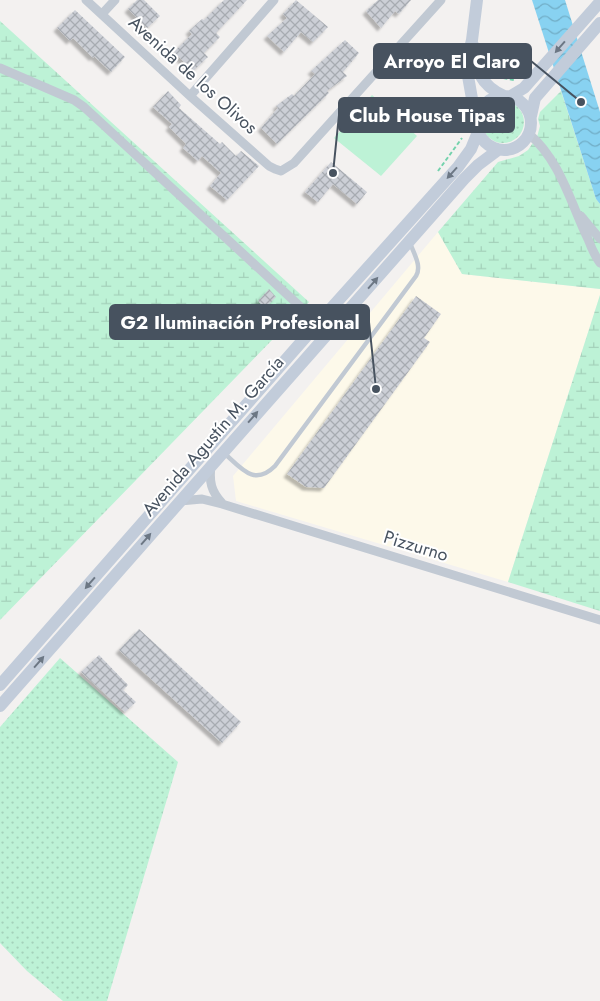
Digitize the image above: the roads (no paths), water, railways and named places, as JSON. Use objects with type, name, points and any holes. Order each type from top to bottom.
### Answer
[{"type":"main road","points":[[472,40],[477,68],[481,77],[493,91],[520,100],[527,107],[531,116],[530,134],[517,148],[498,150],[490,146],[482,140],[477,128],[466,65],[472,40],[477,0]]},
{"type":"main road","points":[[477,128],[478,115],[482,107],[488,101],[507,96],[524,88],[600,2]]},
{"type":"main road","points":[[531,116],[535,98],[546,83],[600,23]]},
{"type":"main road","name":"Avenida Agustín M. García","points":[[0,685],[318,323],[458,167],[471,149],[477,128]]},
{"type":"main road","name":"Avenida Agustín M. García","points":[[0,706],[471,172],[498,150]]},
{"type":"street","name":"Avenida de los Olivos","points":[[86,0],[269,166],[281,171],[294,163],[440,0]]},
{"type":"street","points":[[102,14],[115,0]]},
{"type":"street","points":[[190,96],[274,0]]},
{"type":"street","points":[[0,68],[74,100],[84,107],[318,323]]},
{"type":"street","points":[[530,134],[539,142],[565,185],[600,264]]},
{"type":"street","points":[[574,206],[600,239]]},
{"type":"street","points":[[211,465],[210,486],[222,504]]},
{"type":"street","name":"Pizzurno","points":[[180,501],[202,499],[222,504],[600,620]]},
{"type":"lane","points":[[223,452],[243,470],[257,476],[264,476],[275,466],[416,276],[419,270],[409,242]]},
{"type":"water","points":[[532,0],[565,0],[600,112],[600,204],[596,199]]},
{"type":"place","name":"Arroyo El Claro","points":[[581,102]]},
{"type":"place","name":"Club House Tipas","points":[[333,173]]},
{"type":"place","name":"G2 Iluminación Profesional","points":[[376,389]]}]
